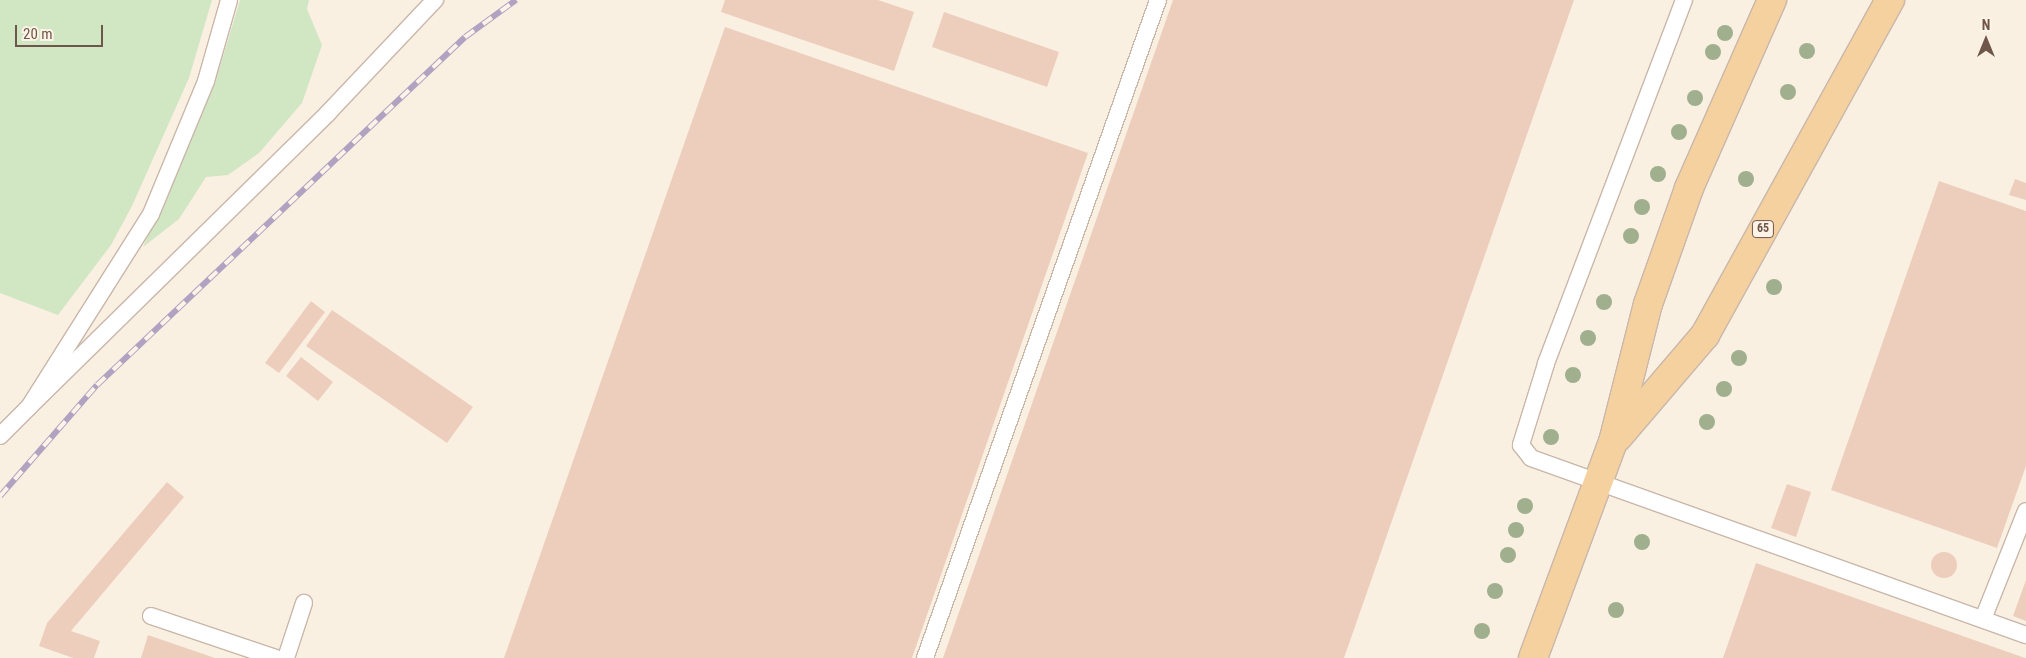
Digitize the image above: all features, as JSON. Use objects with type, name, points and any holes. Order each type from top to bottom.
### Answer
[{"type":"main road","name":"65","points":[[1533,658],[1613,442],[1648,304],[1689,188],[1772,0]]},
{"type":"main road","name":"65","points":[[1613,442],[1705,335],[1890,0]]},
{"type":"lane","points":[[29,407],[151,214],[206,81],[229,0]]},
{"type":"lane","points":[[0,436],[328,113],[435,0]]},
{"type":"lane","points":[[926,658],[1158,0]]},
{"type":"lane","points":[[1684,0],[1524,425],[1521,445],[1531,458],[2026,635]]},
{"type":"lane","points":[[1983,619],[2026,511]]},
{"type":"lane","points":[[286,658],[304,603]]},
{"type":"lane","points":[[151,616],[276,658]]},
{"type":"green space","points":[[0,0],[212,0],[189,78],[132,206],[111,245],[58,315],[0,293]]},
{"type":"green space","points":[[240,0],[309,0],[307,9],[322,45],[302,103],[259,153],[228,175],[206,177],[179,219],[143,247],[215,83]]},
{"type":"building","points":[[725,0],[878,0],[914,12],[894,71],[721,12]]},
{"type":"building","points":[[1173,0],[1574,0],[1344,658],[943,658]]},
{"type":"building","points":[[944,12],[1059,52],[1047,87],[932,47]]},
{"type":"building","points":[[725,27],[1088,153],[912,658],[504,658]]},
{"type":"building","points":[[2015,179],[2026,183],[2026,200],[2009,195]]},
{"type":"building","points":[[1939,181],[2026,211],[2026,466],[1997,548],[1831,490]]},
{"type":"building","points":[[311,301],[325,312],[279,373],[265,363]]},
{"type":"building","points":[[332,310],[473,407],[447,443],[306,346]]},
{"type":"building","points":[[301,357],[333,382],[318,401],[286,376]]},
{"type":"building","points":[[167,482],[184,497],[71,631],[100,641],[94,658],[73,658],[39,646],[47,623]]},
{"type":"building","points":[[1787,484],[1811,492],[1796,537],[1771,528]]},
{"type":"building","points":[[1944,552],[1953,556],[1957,565],[1953,574],[1944,578],[1935,574],[1931,565],[1935,556]]},
{"type":"building","points":[[1756,563],[2025,658],[1723,658]]},
{"type":"building","points":[[2026,580],[2026,621],[2013,616]]},
{"type":"building","points":[[148,635],[215,658],[141,658]]},
{"type":"railway","points":[[0,496],[97,385],[465,37],[516,0]]}]
